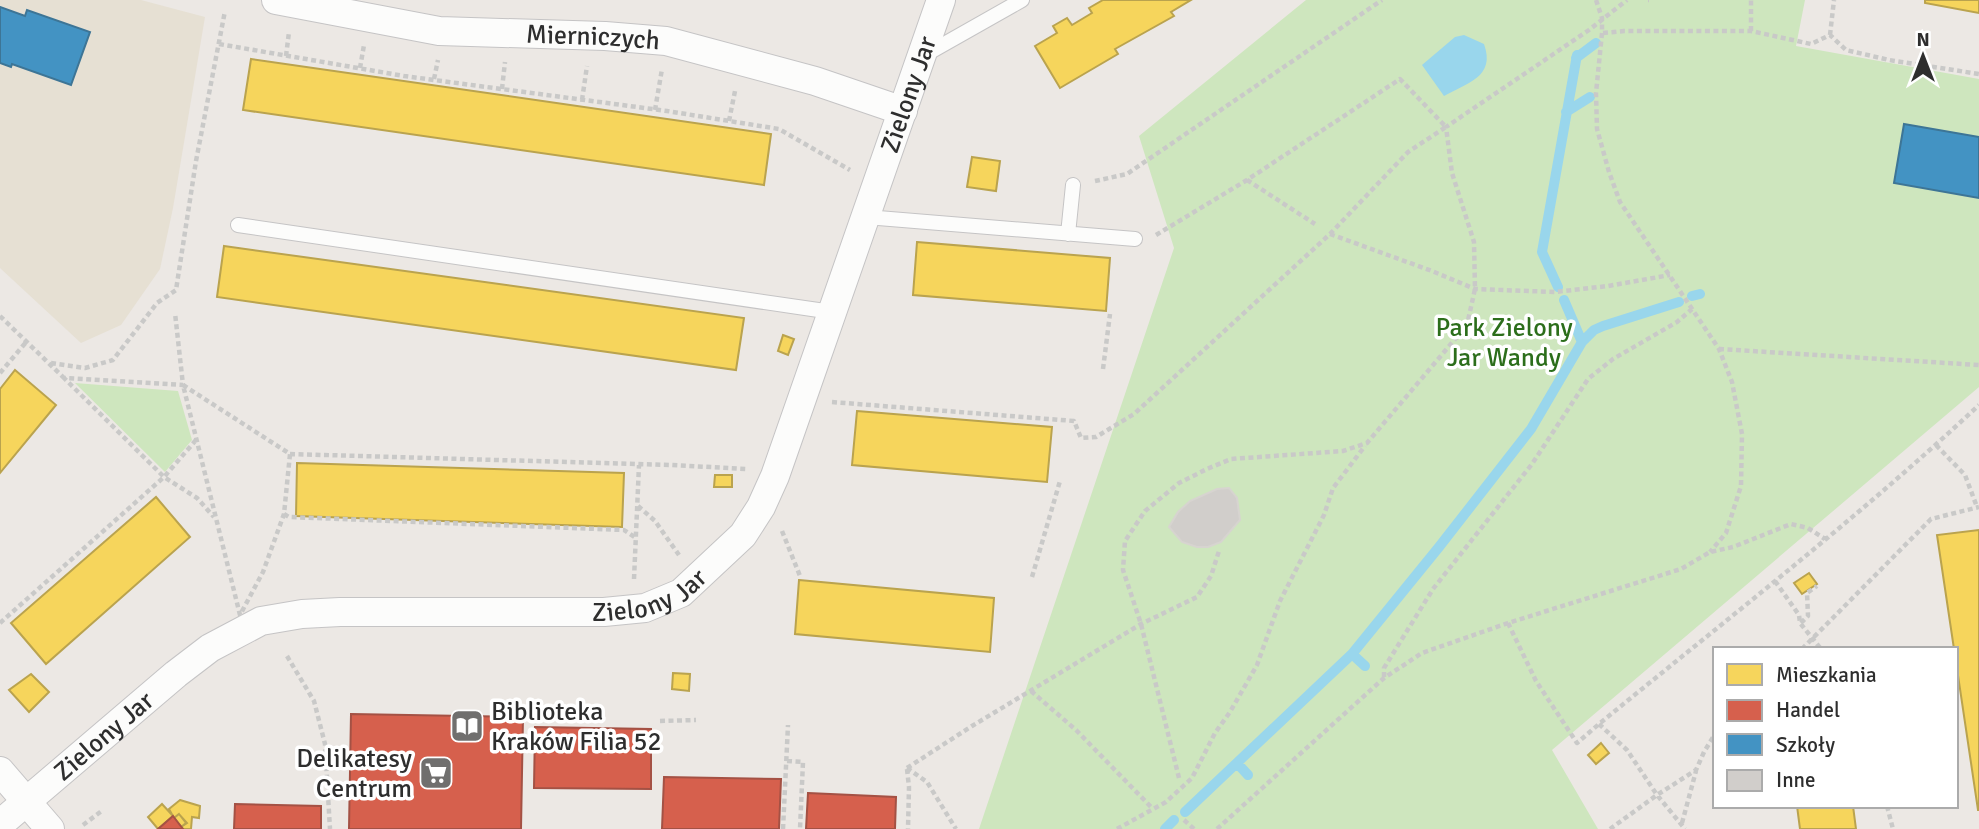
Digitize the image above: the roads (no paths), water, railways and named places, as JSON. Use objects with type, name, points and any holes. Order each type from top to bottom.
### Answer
[{"type":"street","name":"Mierniczych","points":[[276,0],[439,31],[605,36],[666,41],[815,80],[903,111]]},
{"type":"street","name":"Zielony Jar","points":[[0,824],[176,674],[210,648],[261,621],[302,614],[340,612],[604,612],[645,608],[681,593],[743,535],[761,507],[775,476],[941,0]]},
{"type":"street","points":[[0,771],[50,829]]},
{"type":"lane","points":[[923,56],[1022,0]]},
{"type":"lane","points":[[1068,234],[1073,185]]},
{"type":"lane","points":[[866,217],[1135,239]]},
{"type":"lane","points":[[238,225],[832,312]]},
{"type":"water","points":[[1464,35],[1484,44],[1486,64],[1477,78],[1444,96],[1422,65],[1455,37]]},
{"type":"waterway","points":[[1576,58],[1596,43]]},
{"type":"waterway","points":[[1558,287],[1542,252],[1577,55]]},
{"type":"waterway","points":[[1566,112],[1590,97]]},
{"type":"waterway","points":[[1692,296],[1700,294]]},
{"type":"waterway","points":[[1564,300],[1582,342]]},
{"type":"waterway","points":[[1185,812],[1352,654],[1531,429],[1582,342],[1594,330],[1603,326],[1679,302]]},
{"type":"waterway","points":[[1352,654],[1365,666]]},
{"type":"waterway","points":[[1237,763],[1248,775]]},
{"type":"waterway","points":[[1165,829],[1174,820]]},
{"type":"place","name":"Biblioteka Kraków Filia 52","points":[[467,726]]},
{"type":"place","name":"Delikatesy Centrum","points":[[436,773]]},
{"type":"park label","name":"Park Zielony Jar Wandy","points":[[1504,342]]}]
